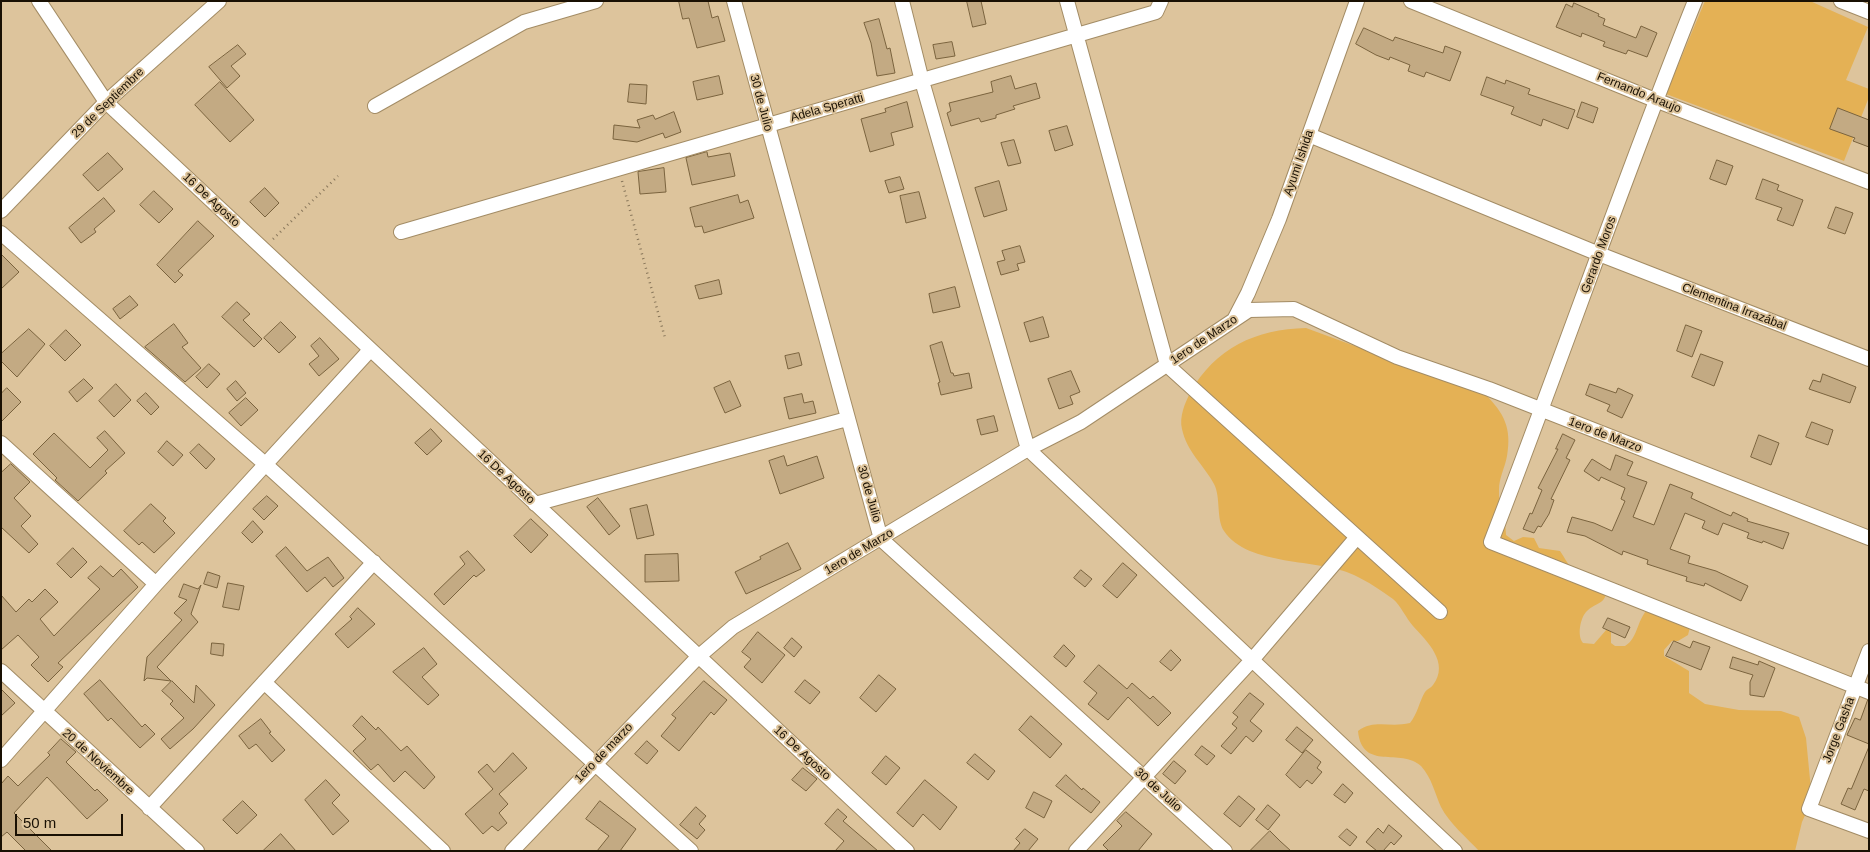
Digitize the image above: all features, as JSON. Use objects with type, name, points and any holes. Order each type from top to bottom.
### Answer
[{"type":"street","name":"16 De Agosto","points":[[39,1],[106,102],[907,851]]},
{"type":"street","name":"29 de Septiembre","points":[[1,211],[106,102],[219,1]]},
{"type":"street","points":[[375,106],[524,22],[596,1]]},
{"type":"street","name":"30 de Julio","points":[[734,1],[881,539],[1225,851]]},
{"type":"street","points":[[902,1],[922,81],[1028,450],[1455,851]]},
{"type":"street","points":[[1067,1],[1167,365],[1440,612]]},
{"type":"street","name":"Adela Speratti","points":[[400,232],[619,170],[1156,12],[1162,1]]},
{"type":"street","name":"Ayumi Ishida","points":[[1233,321],[1248,293],[1280,219],[1357,1]]},
{"type":"street","name":"Fernando Araujo","points":[[1411,1],[1655,100],[1869,182]]},
{"type":"street","name":"Gerardo Moros","points":[[1695,1],[1655,100],[1542,410],[1491,542],[1855,687]]},
{"type":"street","points":[[1841,1],[1869,12]]},
{"type":"street","name":"Clementina Irrazábal","points":[[1309,135],[1599,254],[1869,359]]},
{"type":"street","points":[[1,233],[266,464],[691,851]]},
{"type":"street","name":"1ero de Marzo","points":[[698,657],[733,627],[1028,450],[1081,422],[1249,310],[1294,309],[1397,357],[1542,410],[1869,538]]},
{"type":"street","points":[[1,760],[156,584],[370,350]]},
{"type":"street","points":[[535,504],[847,419]]},
{"type":"street","points":[[1,443],[156,584]]},
{"type":"street","points":[[1076,851],[1252,660],[1357,537]]},
{"type":"street","points":[[149,808],[374,562]]},
{"type":"street","name":"Jorge Gasha","points":[[1869,651],[1809,809],[1869,831]]},
{"type":"street","name":"1ero de marzo","points":[[512,851],[595,762],[698,657]]},
{"type":"street","name":"20 de Noviembre","points":[[1,671],[43,712],[197,851]]},
{"type":"street","points":[[264,682],[443,851]]},
{"type":"street","points":[[1855,687],[1869,692]]},
{"type":"path","points":[[619,170],[665,338]]},
{"type":"path","points":[[263,249],[338,176]]},
{"type":"shaded area","points":[[1705,1],[1810,1],[1868,27],[1846,80],[1869,89],[1869,97],[1844,161],[1666,94]]},
{"type":"shaded area","points":[[1306,328],[1485,394],[1492,401],[1502,415],[1508,437],[1507,456],[1499,490],[1506,535],[1514,541],[1523,537],[1534,538],[1539,548],[1560,551],[1571,568],[1578,574],[1606,581],[1606,595],[1604,599],[1590,608],[1582,619],[1580,636],[1583,643],[1594,644],[1607,629],[1611,632],[1611,643],[1615,646],[1625,646],[1633,638],[1643,616],[1651,606],[1691,623],[1688,635],[1678,641],[1672,641],[1664,650],[1664,656],[1689,671],[1689,693],[1705,704],[1739,710],[1781,711],[1799,717],[1806,738],[1812,800],[1802,822],[1795,851],[1479,851],[1453,825],[1444,813],[1431,781],[1421,766],[1403,758],[1384,757],[1367,751],[1361,743],[1358,731],[1370,725],[1403,724],[1410,723],[1413,719],[1425,692],[1438,677],[1438,661],[1435,653],[1410,623],[1396,602],[1364,580],[1339,570],[1266,556],[1249,551],[1235,543],[1222,526],[1214,484],[1184,437],[1181,424],[1183,410],[1190,393],[1200,377],[1225,353],[1254,337],[1270,332]]},
{"type":"building","points":[[679,1],[708,1],[712,18],[718,16],[725,41],[697,48],[689,18],[683,19]]},
{"type":"building","points":[[967,1],[981,1],[986,24],[973,27]]},
{"type":"building","points":[[1574,3],[1599,14],[1598,16],[1605,19],[1603,25],[1636,38],[1641,26],[1657,33],[1647,57],[1628,50],[1626,54],[1603,46],[1605,42],[1582,33],[1581,37],[1556,27],[1566,4],[1572,7]]},
{"type":"building","points":[[879,19],[887,49],[890,48],[895,73],[877,76],[871,43],[864,23]]},
{"type":"building","points":[[1364,28],[1393,41],[1395,37],[1443,53],[1445,46],[1461,52],[1450,81],[1426,72],[1424,77],[1408,71],[1410,65],[1390,57],[1389,60],[1376,55],[1356,44]]},
{"type":"building","points":[[952,42],[955,56],[936,59],[933,45]]},
{"type":"building","points":[[238,45],[246,54],[231,66],[240,76],[227,88],[209,67]]},
{"type":"building","points":[[719,76],[723,94],[697,100],[693,82]]},
{"type":"building","points":[[1011,76],[1015,89],[1036,83],[1040,98],[1013,106],[1015,109],[996,115],[996,118],[981,122],[979,118],[951,126],[947,113],[951,111],[949,103],[993,92],[991,82]]},
{"type":"building","points":[[1487,77],[1505,84],[1506,80],[1530,89],[1528,94],[1575,110],[1568,129],[1543,119],[1541,126],[1511,114],[1514,107],[1481,95]]},
{"type":"building","points":[[220,82],[254,120],[230,142],[195,105]]},
{"type":"building","points":[[630,84],[647,85],[646,104],[628,102]]},
{"type":"building","points":[[907,102],[913,127],[891,133],[894,145],[870,152],[861,119],[886,112],[885,109]]},
{"type":"building","points":[[1582,102],[1598,108],[1593,123],[1577,117]]},
{"type":"building","points":[[1838,108],[1869,120],[1869,147],[1853,141],[1855,138],[1830,129]]},
{"type":"building","points":[[674,112],[681,132],[665,138],[663,133],[637,142],[613,139],[614,125],[640,128],[637,120],[653,115],[655,119]]},
{"type":"building","points":[[1067,126],[1073,145],[1055,151],[1049,131]]},
{"type":"building","points":[[1014,140],[1021,163],[1008,166],[1001,143]]},
{"type":"building","points":[[707,152],[708,157],[730,153],[735,176],[692,185],[686,158]]},
{"type":"building","points":[[108,153],[123,169],[98,191],[83,175]]},
{"type":"building","points":[[1717,160],[1733,166],[1726,185],[1710,179]]},
{"type":"building","points":[[664,168],[666,192],[640,194],[638,172]]},
{"type":"building","points":[[900,177],[904,189],[889,193],[885,181]]},
{"type":"building","points":[[1763,179],[1779,185],[1777,190],[1803,200],[1793,226],[1777,220],[1782,208],[1756,199]]},
{"type":"building","points":[[999,181],[1007,210],[984,217],[975,188]]},
{"type":"building","points":[[265,188],[279,203],[265,217],[250,202]]},
{"type":"building","points":[[154,191],[173,209],[159,223],[140,205]]},
{"type":"building","points":[[919,192],[926,218],[906,223],[900,196]]},
{"type":"building","points":[[738,195],[740,203],[748,200],[754,218],[704,233],[702,226],[695,227],[690,208]]},
{"type":"building","points":[[104,198],[115,211],[94,229],[96,232],[81,243],[69,228]]},
{"type":"building","points":[[1836,207],[1853,213],[1845,234],[1828,228]]},
{"type":"building","points":[[198,221],[214,236],[178,271],[183,275],[175,283],[157,265]]},
{"type":"building","points":[[1020,246],[1025,262],[1017,264],[1019,270],[1001,275],[997,262],[1005,260],[1002,251]]},
{"type":"building","points":[[1,254],[19,272],[1,289]]},
{"type":"building","points":[[719,280],[722,294],[699,299],[695,286]]},
{"type":"building","points":[[955,287],[960,307],[933,313],[929,294]]},
{"type":"building","points":[[130,296],[138,305],[120,319],[113,309]]},
{"type":"building","points":[[237,302],[250,314],[243,320],[262,339],[254,347],[222,317]]},
{"type":"building","points":[[1043,317],[1049,337],[1030,342],[1024,323]]},
{"type":"building","points":[[281,322],[296,337],[279,353],[264,338]]},
{"type":"building","points":[[174,324],[188,343],[182,347],[201,368],[185,382],[145,347]]},
{"type":"building","points":[[1686,325],[1702,331],[1692,357],[1677,351]]},
{"type":"building","points":[[29,329],[45,344],[17,377],[1,361],[1,354]]},
{"type":"building","points":[[66,330],[81,345],[65,361],[50,346]]},
{"type":"building","points":[[320,338],[339,359],[319,376],[309,364],[319,356],[311,346]]},
{"type":"building","points":[[942,342],[951,373],[954,376],[969,373],[972,388],[941,395],[938,383],[940,382],[930,346]]},
{"type":"building","points":[[799,353],[802,365],[788,369],[785,356]]},
{"type":"building","points":[[1701,354],[1723,362],[1714,386],[1692,377]]},
{"type":"building","points":[[209,364],[220,374],[207,388],[196,377]]},
{"type":"building","points":[[1071,371],[1080,392],[1070,396],[1073,404],[1059,409],[1048,379]]},
{"type":"building","points":[[1823,374],[1856,387],[1850,403],[1809,389],[1813,380],[1820,382]]},
{"type":"building","points":[[84,379],[93,388],[77,402],[69,392]]},
{"type":"building","points":[[236,381],[246,393],[237,401],[227,389]]},
{"type":"building","points":[[730,381],[741,406],[725,413],[714,388]]},
{"type":"building","points":[[116,384],[131,400],[114,417],[99,401]]},
{"type":"building","points":[[1590,384],[1616,393],[1618,388],[1633,395],[1622,418],[1607,411],[1610,405],[1586,395]]},
{"type":"building","points":[[7,388],[21,402],[1,422],[1,394]]},
{"type":"building","points":[[146,393],[159,407],[151,415],[137,401]]},
{"type":"building","points":[[802,394],[804,403],[813,401],[816,413],[789,419],[784,398]]},
{"type":"building","points":[[246,398],[258,410],[241,426],[229,413]]},
{"type":"building","points":[[994,416],[998,431],[981,435],[977,420]]},
{"type":"building","points":[[1812,422],[1833,430],[1828,445],[1806,437]]},
{"type":"building","points":[[431,429],[442,441],[427,455],[415,443]]},
{"type":"building","points":[[105,431],[125,453],[105,471],[107,473],[78,501],[55,480],[57,478],[33,454],[54,433],[90,468],[108,450],[97,438]]},
{"type":"building","points":[[1563,434],[1575,440],[1566,458],[1570,460],[1551,499],[1554,500],[1549,514],[1541,527],[1538,526],[1534,533],[1523,529],[1530,513],[1532,514],[1542,490],[1538,488],[1558,449],[1556,449]]},
{"type":"building","points":[[1759,435],[1779,443],[1771,465],[1751,457]]},
{"type":"building","points":[[167,441],[183,455],[173,466],[158,452]]},
{"type":"building","points":[[199,444],[215,459],[206,469],[190,453]]},
{"type":"building","points":[[1616,455],[1633,462],[1627,475],[1647,482],[1633,517],[1654,525],[1670,484],[1693,493],[1691,498],[1726,514],[1731,516],[1733,512],[1748,519],[1747,521],[1789,533],[1783,549],[1763,541],[1762,543],[1747,538],[1749,533],[1723,523],[1718,535],[1702,528],[1705,521],[1685,513],[1670,549],[1690,556],[1688,563],[1716,571],[1748,586],[1741,601],[1705,583],[1704,586],[1686,581],[1687,577],[1647,564],[1648,560],[1623,551],[1622,555],[1585,536],[1567,532],[1572,517],[1594,523],[1612,531],[1625,501],[1621,499],[1625,488],[1601,477],[1599,481],[1584,471],[1592,459],[1610,470]]},
{"type":"building","points":[[784,456],[787,466],[817,456],[824,478],[780,494],[769,461]]},
{"type":"building","points":[[11,464],[30,482],[14,498],[31,516],[21,526],[38,544],[29,553],[1,527],[1,473]]},
{"type":"building","points":[[267,496],[278,506],[264,520],[253,509]]},
{"type":"building","points":[[598,498],[620,526],[609,535],[587,507]]},
{"type":"building","points":[[151,504],[166,518],[163,521],[175,533],[154,553],[142,542],[139,545],[124,531]]},
{"type":"building","points":[[647,505],[654,535],[637,539],[630,509]]},
{"type":"building","points":[[531,519],[548,535],[531,553],[514,536]]},
{"type":"building","points":[[253,521],[263,532],[252,543],[242,533]]},
{"type":"building","points":[[788,543],[801,569],[746,594],[735,572]]},
{"type":"building","points":[[286,547],[307,571],[328,557],[344,578],[333,587],[325,577],[307,592],[276,556]]},
{"type":"building","points":[[73,548],[87,562],[71,578],[57,564]]},
{"type":"building","points":[[468,551],[485,570],[476,577],[474,575],[444,605],[434,594],[465,564],[460,557]]},
{"type":"building","points":[[678,554],[679,581],[645,582],[645,555]]},
{"type":"building","points":[[1123,563],[1137,575],[1117,598],[1103,586]]},
{"type":"building","points":[[101,566],[113,577],[121,569],[138,587],[58,663],[63,667],[48,682],[31,665],[39,657],[18,635],[1,650],[1,595],[16,612],[29,599],[32,602],[45,589],[58,602],[40,619],[54,636],[100,589],[88,578]]},
{"type":"building","points":[[1081,570],[1092,579],[1085,587],[1074,578]]},
{"type":"building","points":[[208,572],[220,576],[217,588],[204,584]]},
{"type":"building","points":[[228,583],[244,586],[239,610],[223,607]]},
{"type":"building","points":[[184,584],[198,589],[201,585],[191,614],[198,622],[157,667],[171,681],[147,678],[144,681],[147,657],[182,620],[174,613],[187,600],[179,597]]},
{"type":"building","points":[[358,608],[375,624],[348,648],[335,634],[352,619],[350,617]]},
{"type":"building","points":[[1608,618],[1630,627],[1625,638],[1603,628]]},
{"type":"building","points":[[758,632],[785,655],[762,683],[744,667],[751,659],[742,652]]},
{"type":"building","points":[[792,638],[802,647],[794,657],[784,648]]},
{"type":"building","points":[[1674,641],[1690,648],[1693,641],[1710,647],[1701,670],[1666,656]]},
{"type":"building","points":[[212,643],[224,644],[223,656],[211,654]]},
{"type":"building","points":[[1064,645],[1075,656],[1066,667],[1054,657]]},
{"type":"building","points":[[424,648],[437,664],[422,677],[439,695],[428,705],[393,672]]},
{"type":"building","points":[[1171,650],[1181,660],[1171,671],[1160,662]]},
{"type":"building","points":[[1733,657],[1758,665],[1759,661],[1775,668],[1764,697],[1750,695],[1750,682],[1753,675],[1730,668]]},
{"type":"building","points":[[1099,665],[1127,689],[1132,683],[1150,699],[1153,696],[1171,713],[1158,726],[1128,697],[1108,720],[1088,704],[1097,693],[1084,682]]},
{"type":"building","points":[[879,675],[896,689],[876,712],[860,698]]},
{"type":"building","points":[[100,680],[142,727],[145,724],[155,734],[140,748],[111,718],[108,721],[84,694]]},
{"type":"building","points":[[805,680],[820,692],[810,704],[795,692]]},
{"type":"building","points":[[172,681],[194,703],[196,685],[215,705],[193,729],[170,749],[161,739],[184,718],[170,704],[173,701],[162,691]]},
{"type":"building","points":[[704,681],[727,700],[714,715],[711,712],[679,751],[661,736],[676,718],[672,715]]},
{"type":"building","points":[[1,689],[15,703],[1,716]]},
{"type":"building","points":[[1250,693],[1264,704],[1250,721],[1262,731],[1253,742],[1246,736],[1231,754],[1221,746],[1237,728],[1232,724],[1238,717],[1233,713]]},
{"type":"building","points":[[1868,700],[1869,744],[1847,735],[1855,718],[1860,720]]},
{"type":"building","points":[[362,716],[376,730],[378,727],[401,751],[407,746],[435,777],[424,789],[405,771],[394,782],[378,764],[371,770],[353,751],[366,739],[353,726]]},
{"type":"building","points":[[1031,716],[1062,744],[1050,758],[1019,730]]},
{"type":"building","points":[[261,719],[271,732],[269,733],[285,750],[272,762],[256,744],[249,749],[239,736]]},
{"type":"building","points":[[1297,727],[1313,740],[1302,753],[1286,740]]},
{"type":"building","points":[[61,739],[76,752],[66,762],[95,791],[97,789],[108,800],[87,819],[47,777],[14,813],[52,851],[26,851],[7,832],[1,837],[1,784],[8,776],[18,786],[50,755],[48,753]]},
{"type":"building","points":[[647,741],[658,751],[647,764],[635,754]]},
{"type":"building","points":[[1202,746],[1215,756],[1207,765],[1195,755]]},
{"type":"building","points":[[1869,747],[1869,791],[1864,789],[1855,810],[1841,804],[1848,788],[1851,789]]},
{"type":"building","points":[[1306,750],[1321,762],[1317,768],[1322,772],[1312,784],[1307,780],[1300,788],[1286,775]]},
{"type":"building","points":[[513,753],[527,768],[499,794],[508,804],[499,813],[507,823],[498,831],[492,826],[483,834],[465,814],[493,789],[478,772],[487,764],[494,772]]},
{"type":"building","points":[[975,754],[995,771],[988,780],[967,763]]},
{"type":"building","points":[[886,756],[900,768],[886,785],[872,773]]},
{"type":"building","points":[[1174,761],[1186,771],[1175,784],[1163,774]]},
{"type":"building","points":[[803,768],[817,779],[806,791],[792,780]]},
{"type":"building","points":[[1066,775],[1082,790],[1083,788],[1100,802],[1091,813],[1056,786]]},
{"type":"building","points":[[326,780],[340,795],[332,803],[349,821],[333,835],[305,800]]},
{"type":"building","points":[[925,780],[957,807],[940,830],[923,814],[913,827],[897,813]]},
{"type":"building","points":[[1343,784],[1353,793],[1345,803],[1334,795]]},
{"type":"building","points":[[1034,792],[1052,801],[1044,818],[1026,808]]},
{"type":"building","points":[[1239,796],[1255,809],[1240,827],[1224,814]]},
{"type":"building","points":[[243,801],[257,815],[237,834],[223,820]]},
{"type":"building","points":[[600,801],[636,829],[620,851],[597,851],[609,836],[586,819]]},
{"type":"building","points":[[1268,805],[1280,815],[1268,830],[1256,820]]},
{"type":"building","points":[[696,807],[706,816],[699,824],[705,830],[697,839],[680,825]]},
{"type":"building","points":[[838,809],[847,817],[843,821],[878,851],[835,851],[844,841],[825,824]]},
{"type":"building","points":[[1126,812],[1152,834],[1138,851],[1109,851],[1103,845],[1122,826],[1117,821]]},
{"type":"building","points":[[1389,825],[1402,836],[1394,845],[1391,842],[1383,851],[1377,851],[1366,842],[1378,828],[1383,833]]},
{"type":"building","points":[[1025,829],[1038,839],[1028,851],[1013,851],[1020,843],[1016,839]]},
{"type":"building","points":[[1347,829],[1357,837],[1350,846],[1339,837]]},
{"type":"building","points":[[1270,831],[1280,841],[1291,851],[1250,851]]},
{"type":"building","points":[[281,834],[296,851],[263,851]]}]
